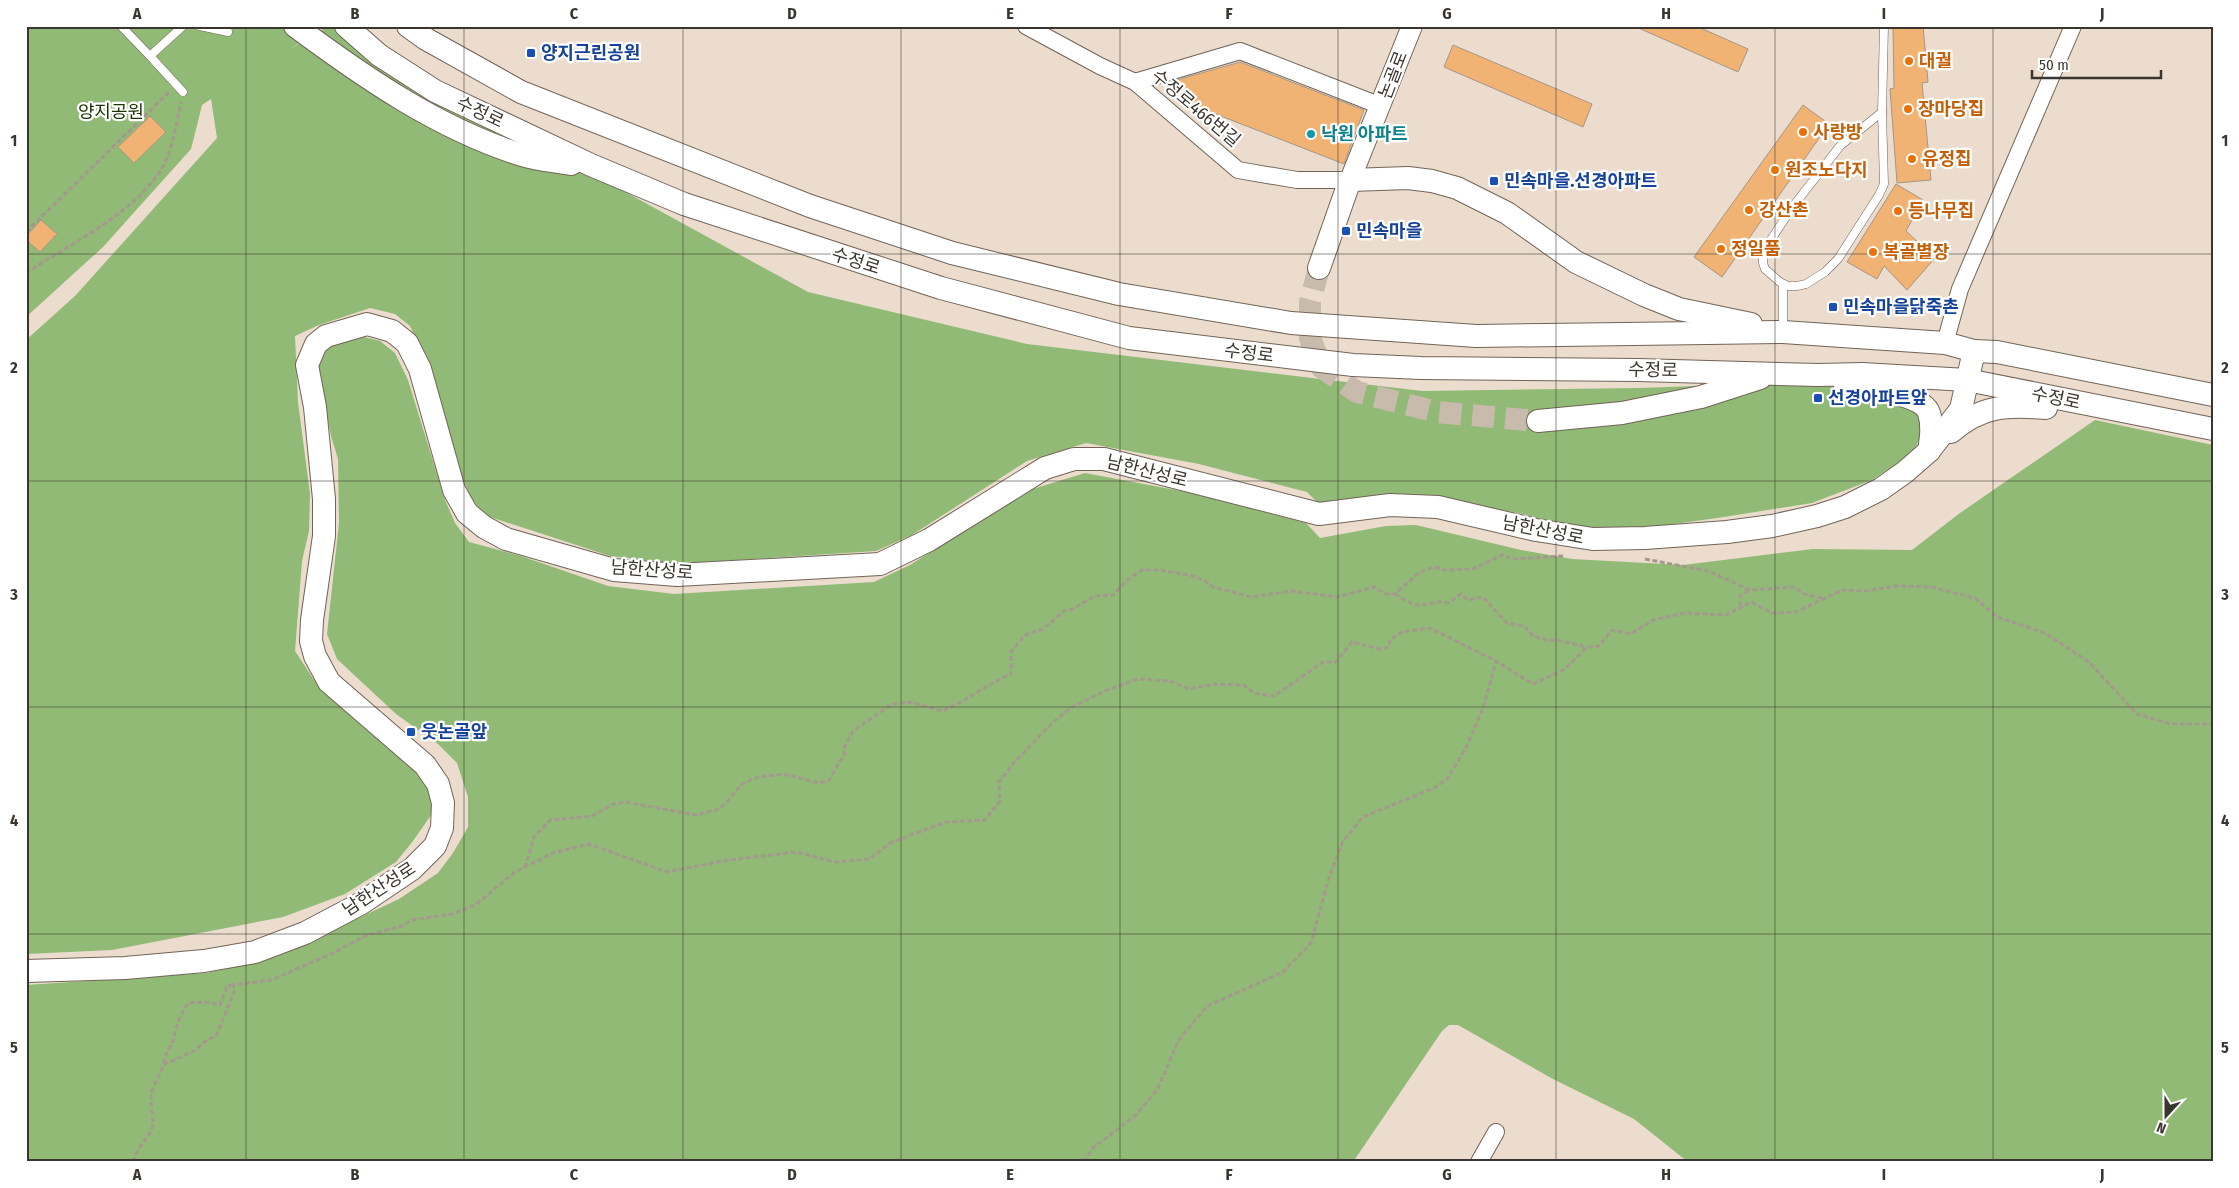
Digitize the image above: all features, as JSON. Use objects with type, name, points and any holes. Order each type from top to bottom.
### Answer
[{"type":"main road","points":[[295,26],[382,88],[463,132],[523,155],[604,170]]},
{"type":"main road","name":"수정로","points":[[346,26],[379,55],[435,91],[604,170],[684,204],[941,288],[1130,338],[1353,365],[1421,368],[1881,375],[1967,380],[2213,429]]},
{"type":"main road","name":"수정로","points":[[408,26],[426,39],[521,92],[802,203],[952,253],[1119,294],[1291,323],[1476,336],[1783,332],[1945,343],[2213,395]]},
{"type":"main road","points":[[1319,268],[1350,180],[1408,178],[1432,181],[1457,188],[1507,213],[1576,262],[1644,295],[1679,309],[1783,332]]},
{"type":"main road","name":"남한산성로","points":[[26,971],[125,968],[204,961],[255,952],[305,933],[360,904],[412,869],[435,846],[442,828],[443,803],[438,784],[426,765],[329,682],[315,656],[311,641],[312,620],[324,536],[324,499],[315,407],[307,365],[316,344],[326,336],[367,324],[392,331],[407,343],[420,369],[454,490],[467,513],[484,527],[506,539],[614,570],[677,575],[880,564],[928,540],[1045,468],[1074,459],[1104,459],[1319,514],[1390,505],[1438,507],[1536,530],[1593,539],[1645,538],[1727,532],[1772,526],[1845,507],[1881,489],[1929,451],[1961,409],[1974,350]]},
{"type":"main road","points":[[1942,379],[1945,343]]},
{"type":"main road","points":[[1538,422],[1622,413],[1692,399],[1777,373]]},
{"type":"main road","points":[[1818,375],[1873,390],[1895,393],[1923,404],[1929,412],[1931,423],[1929,451]]},
{"type":"main road","points":[[1929,451],[1966,419],[1986,410],[2006,406],[2061,410],[2090,406]]},
{"type":"street","name":"수정로466번길","points":[[1026,26],[1100,66],[1135,82],[1238,170],[1297,180],[1350,180]]},
{"type":"street","name":"논골로","points":[[1350,180],[1412,26]]},
{"type":"street","points":[[1945,343],[1960,289],[2073,26]]},
{"type":"street","points":[[1135,82],[1240,51],[1380,106]]},
{"type":"street","points":[[1479,1162],[1496,1132]]},
{"type":"lane","points":[[121,26],[183,92]]},
{"type":"lane","points":[[150,56],[183,26]]},
{"type":"lane","points":[[200,26],[228,32]]},
{"type":"lane","points":[[1882,112],[1840,146],[1791,209],[1763,252],[1762,263],[1783,284],[1788,286],[1806,284],[1825,272],[1838,259],[1884,184],[1882,112],[1884,26]]},
{"type":"lane","points":[[1783,284],[1783,332]]},
{"type":"path","points":[[26,232],[177,85]]},
{"type":"path","points":[[26,273],[125,210],[152,184],[167,158],[183,92]]},
{"type":"path","points":[[1395,594],[1420,572],[1434,567],[1445,570],[1472,568],[1502,555],[1513,559],[1568,556]]},
{"type":"path","points":[[1636,558],[1708,570],[1750,590]]},
{"type":"path","points":[[525,868],[534,837],[550,820],[592,816],[613,804],[626,802],[695,815],[716,810],[726,804],[742,784],[758,777],[784,774],[819,783],[829,780],[844,755],[845,745],[853,731],[864,722],[892,704],[910,702],[942,711],[972,698],[984,688],[1011,674],[1011,652],[1025,635],[1043,629],[1064,611],[1073,610],[1084,601],[1095,596],[1113,595],[1124,582],[1142,570],[1159,570],[1189,575],[1204,580],[1213,587],[1252,596],[1290,591],[1337,597],[1375,587],[1386,594],[1395,594],[1413,604],[1420,605],[1439,600],[1448,603],[1461,594],[1468,600],[1483,597],[1507,623],[1524,626],[1533,636],[1587,647],[1599,646],[1612,630],[1631,634],[1653,620],[1685,613],[1726,615],[1740,606],[1751,602],[1772,613],[1796,612],[1842,590],[1865,591],[1897,586],[1931,586],[1975,598],[1997,617],[2044,632],[2089,662],[2137,714],[2171,724],[2213,724]]},
{"type":"path","points":[[1740,606],[1740,596],[1750,590],[1794,587],[1804,594],[1826,599]]},
{"type":"path","points":[[134,1162],[135,1152],[145,1141],[153,1126],[150,1100],[152,1086],[164,1064],[167,1049],[174,1038],[176,1024],[188,1003],[205,1002],[220,1005],[227,986],[271,980],[333,954],[367,935],[403,926],[411,920],[453,914],[475,905],[515,872],[553,853],[589,844],[667,872],[722,861],[796,852],[836,862],[870,859],[890,843],[938,825],[985,820],[1000,801],[999,782],[1013,764],[1051,724],[1072,707],[1105,690],[1138,679],[1170,681],[1189,689],[1214,684],[1244,685],[1254,693],[1274,696],[1323,662],[1336,662],[1352,642],[1380,649],[1389,647],[1390,640],[1402,632],[1430,628],[1496,661],[1533,684],[1565,669],[1587,647]]},
{"type":"path","points":[[1084,1162],[1093,1148],[1136,1115],[1157,1090],[1178,1040],[1207,1006],[1283,972],[1310,943],[1342,841],[1363,817],[1434,788],[1447,779],[1470,740],[1483,708],[1496,661]]},
{"type":"path","points":[[164,1064],[186,1056],[207,1040],[216,1036],[235,990],[233,985]]},
{"type":"green space","name":"양지공원","points":[[26,26],[324,26],[290,49],[328,26],[343,26],[439,90],[808,292],[1027,344],[1422,391],[1639,388],[1808,382],[1903,392],[1929,414],[1914,452],[1872,480],[1812,503],[1653,527],[1574,529],[1523,514],[1418,495],[1322,507],[1307,492],[1199,464],[1086,443],[1027,461],[912,535],[876,551],[676,564],[610,556],[484,515],[470,496],[460,472],[423,353],[410,326],[395,314],[370,308],[319,325],[295,336],[298,402],[310,494],[309,531],[302,561],[295,651],[316,683],[343,709],[422,775],[436,808],[396,862],[345,894],[283,917],[112,950],[26,954],[26,340],[75,296],[217,138],[211,99],[202,105],[191,149],[103,247],[26,317]]},
{"type":"green space","points":[[356,335],[380,341],[395,353],[408,380],[445,500],[455,523],[469,542],[521,556],[608,586],[674,594],[874,582],[910,565],[1026,491],[1085,473],[1197,494],[1306,523],[1320,538],[1386,526],[1416,525],[1521,550],[1572,559],[1683,565],[1813,549],[1912,550],[1960,513],[2095,420],[2213,445],[2213,1162],[1688,1162],[1634,1119],[1551,1078],[1458,1025],[1449,1025],[1442,1031],[1353,1162],[26,1162],[26,985],[207,973],[278,956],[399,899],[438,873],[453,853],[468,827],[468,797],[457,763],[438,744],[396,714],[337,659],[327,634],[339,523],[338,459],[331,436],[318,368],[324,347]]},
{"type":"building","points":[[1634,26],[1696,26],[1748,49],[1738,72]]},
{"type":"building","points":[[1893,26],[1923,26],[1928,82],[1922,83],[1931,180],[1897,183],[1890,89],[1894,88]]},
{"type":"building","points":[[1453,45],[1592,104],[1583,127],[1444,67]]},
{"type":"building","name":"낙원 아파트","points":[[1240,62],[1364,110],[1344,164],[1172,97],[1177,80]]},
{"type":"building","points":[[1803,105],[1829,124],[1722,277],[1694,257]]},
{"type":"building","points":[[150,116],[166,132],[134,163],[118,147]]},
{"type":"building","points":[[1896,184],[1923,200],[1906,231],[1935,258],[1907,290],[1884,266],[1877,279],[1847,262]]},
{"type":"building","points":[[41,220],[57,234],[40,252],[26,240],[26,236]]},
{"type":"tunnel","points":[[1319,268],[1310,302],[1310,338],[1321,367],[1357,392],[1437,412],[1538,421]]},
{"type":"place","name":"양지근린공원","points":[[531,53]]},
{"type":"place","name":"대궐","points":[[1909,61]]},
{"type":"place","name":"장마당집","points":[[1908,109]]},
{"type":"place","name":"사랑방","points":[[1803,132]]},
{"type":"place","name":"낙원 아파트","points":[[1311,134]]},
{"type":"place","name":"유정집","points":[[1912,159]]},
{"type":"place","name":"원조노다지","points":[[1775,170]]},
{"type":"place","name":"민속마을.선경아파트","points":[[1494,181]]},
{"type":"place","name":"강산촌","points":[[1749,210]]},
{"type":"place","name":"등나무집","points":[[1898,211]]},
{"type":"place","name":"민속마을","points":[[1346,231]]},
{"type":"place","name":"정일품","points":[[1721,249]]},
{"type":"place","name":"복골별장","points":[[1873,252]]},
{"type":"place","name":"민속마을닭죽촌","points":[[1833,307]]},
{"type":"place","name":"선경아파트앞","points":[[1818,398]]},
{"type":"place","name":"웃논골앞","points":[[411,732]]}]
